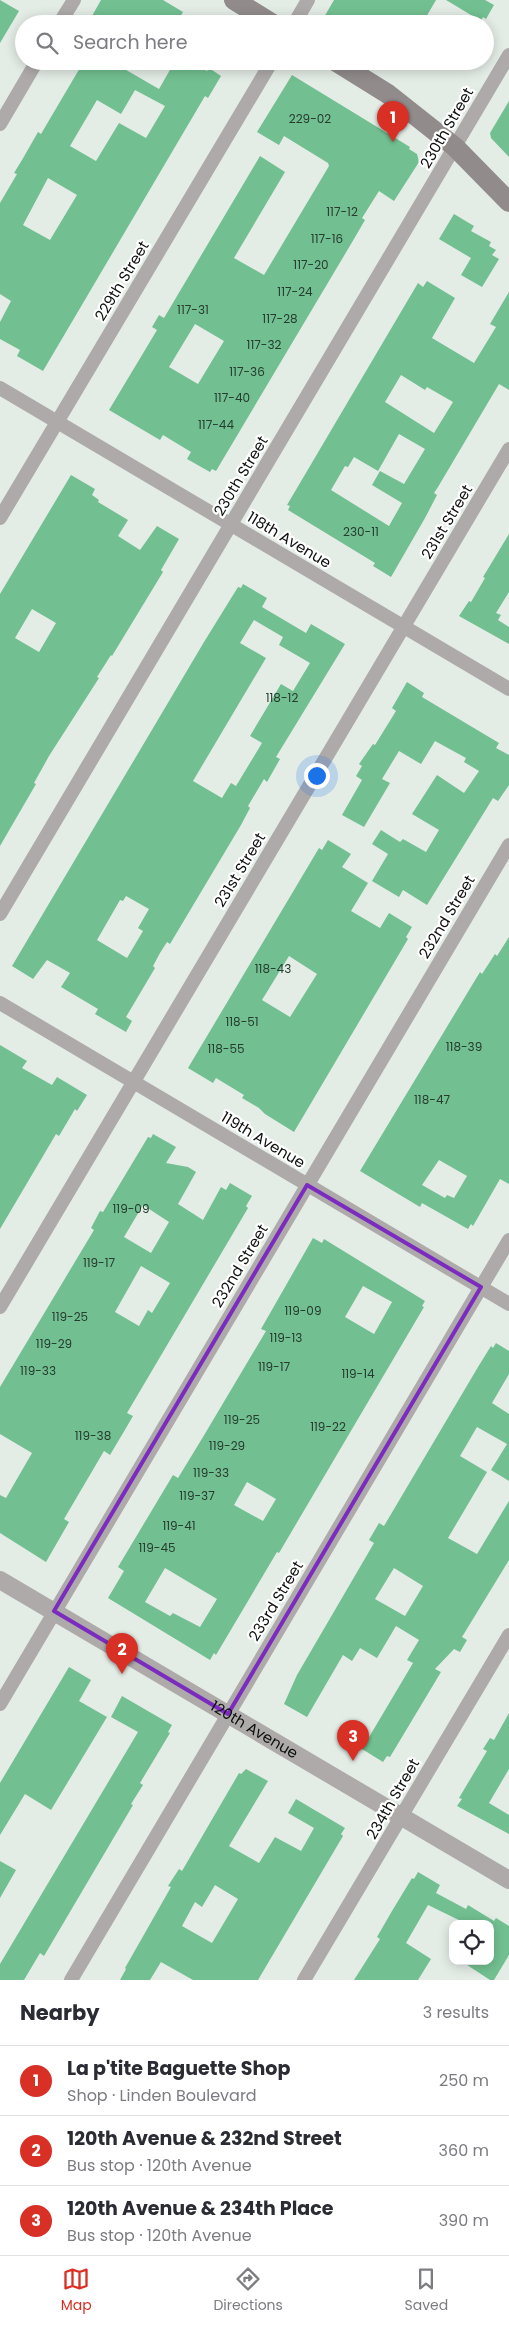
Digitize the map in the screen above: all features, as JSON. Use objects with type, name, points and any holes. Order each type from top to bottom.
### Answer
[{"type":"main road","points":[[234,0],[258,15]]},
{"type":"main road","points":[[349,70],[388,94],[454,147],[509,202]]},
{"type":"street","points":[[65,15],[74,0]]},
{"type":"street","points":[[299,15],[308,0]]},
{"type":"street","name":"230th Street","points":[[0,914],[509,55]]},
{"type":"street","points":[[0,124],[32,70]]},
{"type":"street","name":"229th Street","points":[[0,518],[267,70]]},
{"type":"street","name":"118th Avenue","points":[[0,388],[509,689]]},
{"type":"street","name":"231st Street","points":[[0,1307],[509,450]]},
{"type":"street","name":"232nd Street","points":[[0,1704],[509,844]]},
{"type":"street","name":"119th Avenue","points":[[0,1003],[509,1304]]},
{"type":"street","name":"233rd Street","points":[[71,1980],[509,1240]]},
{"type":"street","name":"120th Avenue","points":[[0,1580],[509,1880]]},
{"type":"street","name":"234th Street","points":[[304,1980],[509,1634]]},
{"type":"highlighted area","points":[[307,1185],[481,1287],[228,1714],[54,1611]]},
{"type":"building","points":[[0,0],[19,11],[0,43]]},
{"type":"building","points":[[101,0],[163,0],[183,12],[181,15],[93,15]]},
{"type":"building","points":[[334,0],[436,0],[427,15],[325,15]]},
{"type":"building","points":[[446,0],[485,0],[494,5],[488,15],[471,15]]},
{"type":"building","points":[[79,70],[126,70],[159,89],[170,70],[212,70],[221,76],[208,98],[205,96],[43,371],[17,356],[20,350],[0,339],[0,322],[11,301],[0,294],[0,203],[17,174],[14,173],[38,132],[41,134]],"holes":[[[135,90],[165,106],[146,138],[119,123],[96,161],[70,146],[97,100],[121,114]],[[48,178],[77,195],[50,240],[23,225]]]},
{"type":"building","points":[[292,75],[410,147],[409,149],[417,154],[419,162],[394,201],[379,191],[362,218],[365,220],[216,471],[212,469],[210,472],[187,459],[191,452],[163,435],[160,440],[109,410],[157,330],[152,327],[159,315],[164,318],[260,156],[285,172],[234,258],[264,275],[329,166],[328,163],[284,136],[279,145],[257,132]],"holes":[[[195,324],[224,341],[198,384],[169,367]]]},
{"type":"building","points":[[509,101],[509,157],[491,138],[490,133]]},
{"type":"building","points":[[454,214],[474,226],[471,231],[491,242],[489,246],[496,250],[492,255],[499,259],[482,287],[461,275],[471,258],[439,239]]},
{"type":"building","points":[[427,281],[455,298],[432,338],[474,363],[496,327],[490,324],[509,292],[509,390],[499,384],[434,493],[437,495],[391,577],[373,566],[375,563],[288,510],[290,506],[287,505],[418,283],[423,287]],"holes":[[[401,375],[425,390],[427,387],[453,402],[434,433],[385,402]],[[399,434],[425,449],[404,484],[380,471],[372,485],[402,503],[389,526],[331,490],[345,466],[348,467],[354,457],[378,471]]]},
{"type":"building","points":[[71,475],[95,489],[92,495],[99,500],[98,502],[128,520],[118,536],[140,550],[157,526],[179,539],[161,570],[163,572],[49,756],[34,783],[36,784],[0,846],[0,594]],"holes":[[[32,609],[56,623],[39,652],[15,638]]]},
{"type":"building","points":[[509,534],[509,592],[496,613],[501,615],[498,620],[509,627],[509,644],[459,616],[469,601],[471,602],[485,578],[483,577]]},
{"type":"building","points":[[243,584],[267,598],[262,607],[306,633],[311,624],[345,644],[276,757],[280,759],[267,782],[264,779],[248,806],[250,808],[241,825],[170,944],[167,942],[160,953],[153,966],[155,968],[126,1017],[132,1021],[126,1032],[95,1014],[98,1009],[61,987],[70,973],[47,960],[33,979],[12,966],[204,642],[238,587],[241,588]],"holes":[[[254,620],[283,637],[279,645],[310,663],[293,691],[281,684],[250,736],[262,743],[236,786],[231,783],[222,798],[193,781],[266,658],[240,643]],[[126,896],[149,909],[138,928],[143,931],[127,958],[97,940],[120,900],[123,901]]]},
{"type":"building","points":[[407,682],[424,693],[422,697],[499,743],[496,748],[509,755],[509,785],[498,801],[493,798],[427,905],[403,890],[399,897],[372,881],[388,854],[372,844],[381,830],[400,842],[403,839],[426,852],[439,830],[412,814],[437,775],[464,793],[479,771],[464,762],[466,758],[435,741],[421,764],[399,751],[382,779],[390,783],[364,827],[342,815],[362,780],[356,776],[362,766],[359,764],[373,744],[375,745],[396,711],[392,708]]},
{"type":"building","points":[[328,840],[351,854],[342,867],[368,883],[351,911],[380,928],[389,913],[412,927],[406,937],[408,939],[294,1132],[242,1098],[244,1095],[216,1078],[213,1083],[188,1068],[319,848],[322,850]],"holes":[[[289,956],[317,974],[290,1017],[262,1000]]]},
{"type":"building","points":[[509,937],[509,1184],[500,1179],[473,1226],[471,1224],[468,1229],[422,1203],[420,1207],[360,1171],[480,972],[482,974],[495,954],[497,956]],"holes":[[[439,1160],[467,1176],[454,1198],[447,1195],[445,1198],[422,1185]]]},
{"type":"building","points":[[0,1045],[27,1061],[22,1068],[52,1085],[57,1077],[87,1095],[77,1111],[75,1109],[59,1136],[56,1134],[0,1229]]},
{"type":"building","points":[[153,1134],[176,1147],[166,1163],[188,1167],[196,1172],[178,1204],[203,1220],[221,1187],[226,1190],[230,1183],[252,1196],[246,1206],[248,1208],[127,1413],[133,1416],[110,1455],[104,1451],[64,1519],[69,1522],[46,1562],[0,1533],[0,1495],[6,1498],[32,1453],[0,1434],[0,1387],[94,1230],[91,1228],[100,1211],[103,1212],[148,1137],[151,1138]],"holes":[[[143,1205],[169,1222],[151,1253],[124,1237]],[[141,1266],[170,1283],[152,1313],[148,1310],[139,1326],[115,1312]]]},
{"type":"building","points":[[313,1238],[322,1243],[324,1239],[425,1301],[422,1306],[424,1307],[279,1553],[277,1552],[216,1655],[214,1653],[210,1660],[108,1598],[124,1571],[118,1567],[173,1475],[178,1478],[203,1437],[266,1331],[261,1329]],"holes":[[[363,1286],[392,1302],[374,1334],[345,1317]],[[247,1482],[276,1499],[263,1521],[234,1505]],[[165,1568],[217,1599],[200,1627],[173,1613],[170,1616],[145,1602]]]},
{"type":"building","points":[[496,1343],[509,1351],[509,1374],[492,1403],[509,1414],[509,1481],[491,1470],[507,1444],[477,1427],[460,1456],[487,1472],[448,1538],[477,1554],[509,1501],[509,1560],[462,1637],[467,1640],[460,1652],[454,1649],[435,1669],[441,1672],[390,1757],[387,1756],[383,1762],[362,1749],[413,1663],[407,1660],[419,1640],[396,1626],[377,1658],[360,1648],[352,1661],[343,1655],[307,1717],[284,1704],[297,1675],[374,1543],[369,1540],[379,1523],[384,1526],[478,1367],[491,1346],[493,1348]],"holes":[[[394,1568],[423,1586],[405,1616],[375,1599]]]},
{"type":"building","points":[[69,1667],[91,1680],[79,1701],[107,1717],[51,1810],[25,1794],[0,1835],[0,1783]]},
{"type":"building","points":[[122,1696],[172,1725],[168,1732],[170,1733],[140,1783],[143,1785],[131,1804],[133,1805],[44,1956],[40,1953],[24,1980],[0,1980],[0,1964],[138,1732],[111,1717]]},
{"type":"building","points":[[509,1713],[509,1769],[489,1803],[509,1815],[509,1834],[457,1806],[462,1799],[459,1798],[487,1751],[483,1749],[490,1738],[494,1740]]},
{"type":"building","points":[[246,1769],[268,1781],[229,1846],[259,1863],[275,1837],[301,1851],[314,1828],[288,1813],[296,1799],[345,1828],[341,1834],[343,1836],[258,1980],[193,1980],[161,1962],[150,1980],[120,1980],[171,1887],[168,1886],[179,1869],[182,1871],[239,1773],[241,1774]],"holes":[[[215,1885],[238,1899],[212,1943],[182,1926],[195,1902],[202,1907]]]},
{"type":"building","points":[[0,1861],[16,1870],[0,1898]]},
{"type":"building","points":[[418,1872],[440,1885],[436,1893],[466,1909],[468,1905],[492,1920],[459,1920],[428,1905],[406,1943],[431,1959],[418,1980],[354,1980],[380,1939],[377,1937],[392,1911],[412,1878],[414,1879]]},
{"type":"building","points":[[496,1918],[509,1926],[509,1955],[494,1980],[490,1980],[467,1965],[494,1965],[494,1921]]},
{"type":"place","name":"La p'tite Baguette Shop","points":[[393,142]]},
{"type":"place","name":"120th Avenue & 232nd Street","points":[[122,1674]]},
{"type":"place","name":"120th Avenue & 234th Place","points":[[353,1761]]}]
